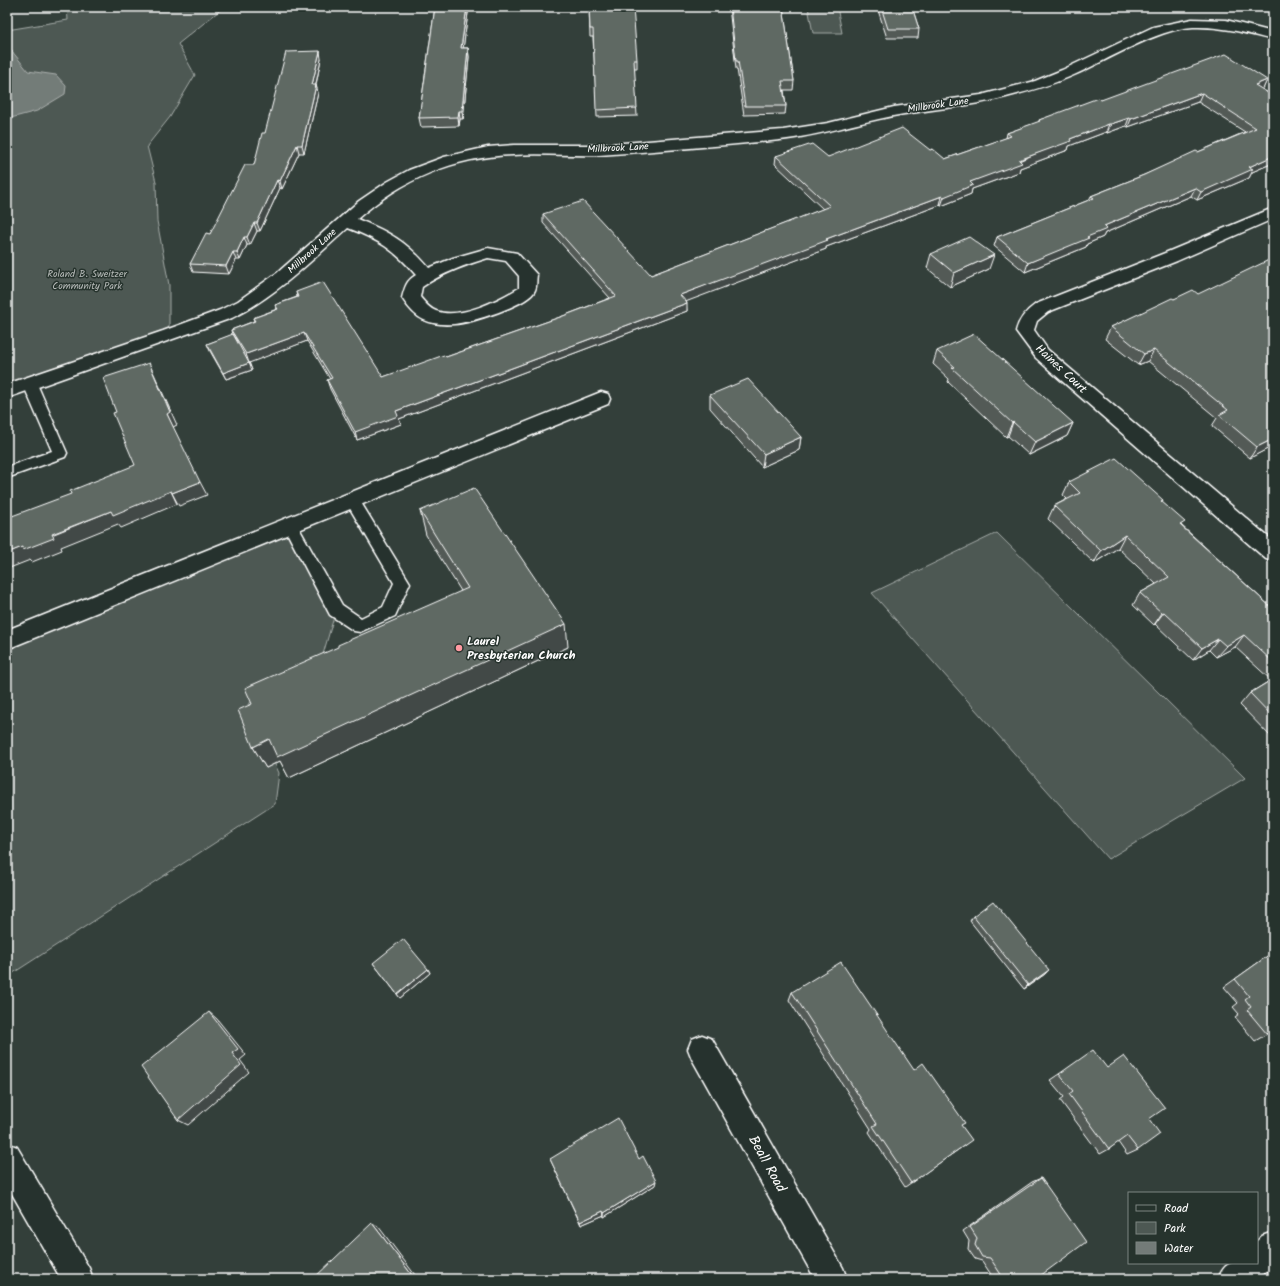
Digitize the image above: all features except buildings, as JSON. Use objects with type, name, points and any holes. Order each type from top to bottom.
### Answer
[{"type":"street","name":"Millbrook Lane","points":[[7,391],[226,314],[244,305],[283,277],[365,204],[416,173],[449,160],[469,155],[514,150],[598,150],[784,135],[828,127],[894,111],[981,99],[1017,91],[1067,74],[1158,30],[1192,22],[1226,24],[1247,28],[1273,36]]},
{"type":"street","name":"Haines Court","points":[[1268,542],[1042,354],[1025,331],[1026,324],[1031,315],[1042,308],[1171,258],[1273,213]]},
{"type":"street","points":[[347,221],[382,236],[392,242],[411,258],[426,276]]},
{"type":"street","points":[[488,254],[510,257],[528,275],[527,290],[507,302],[459,318],[432,316],[419,308],[411,298],[414,284],[426,276],[445,266],[488,254]]},
{"type":"street","points":[[7,640],[601,399]]},
{"type":"street","name":"Beall Road","points":[[702,1049],[832,1279]]},
{"type":"street","points":[[7,1157],[78,1279]]},
{"type":"street","points":[[1258,1259],[1273,1247]]},
{"type":"street","points":[[1233,1279],[1252,1264]]},
{"type":"lane","points":[[7,473],[60,453],[30,384]]},
{"type":"lane","points":[[290,525],[336,610],[360,626],[389,611],[402,584],[352,500]]},
{"type":"green space","name":"Roland B. Sweitzer Community Park","points":[[67,7],[224,7],[178,44],[195,75],[170,117],[147,146],[156,182],[157,221],[169,285],[169,335],[7,391],[7,30],[68,20]]},
{"type":"green space","points":[[808,7],[837,7],[842,33],[813,33]]},
{"type":"green space","points":[[290,525],[336,610],[319,668],[248,704],[279,773],[275,804],[7,977],[7,640]]},
{"type":"green space","points":[[997,533],[1245,778],[1108,859],[872,593]]},
{"type":"water","points":[[7,49],[11,50],[28,71],[56,75],[66,86],[65,94],[37,111],[7,119]]},
{"type":"place","name":"Laurel Presbyterian Church","points":[[459,648]]}]
